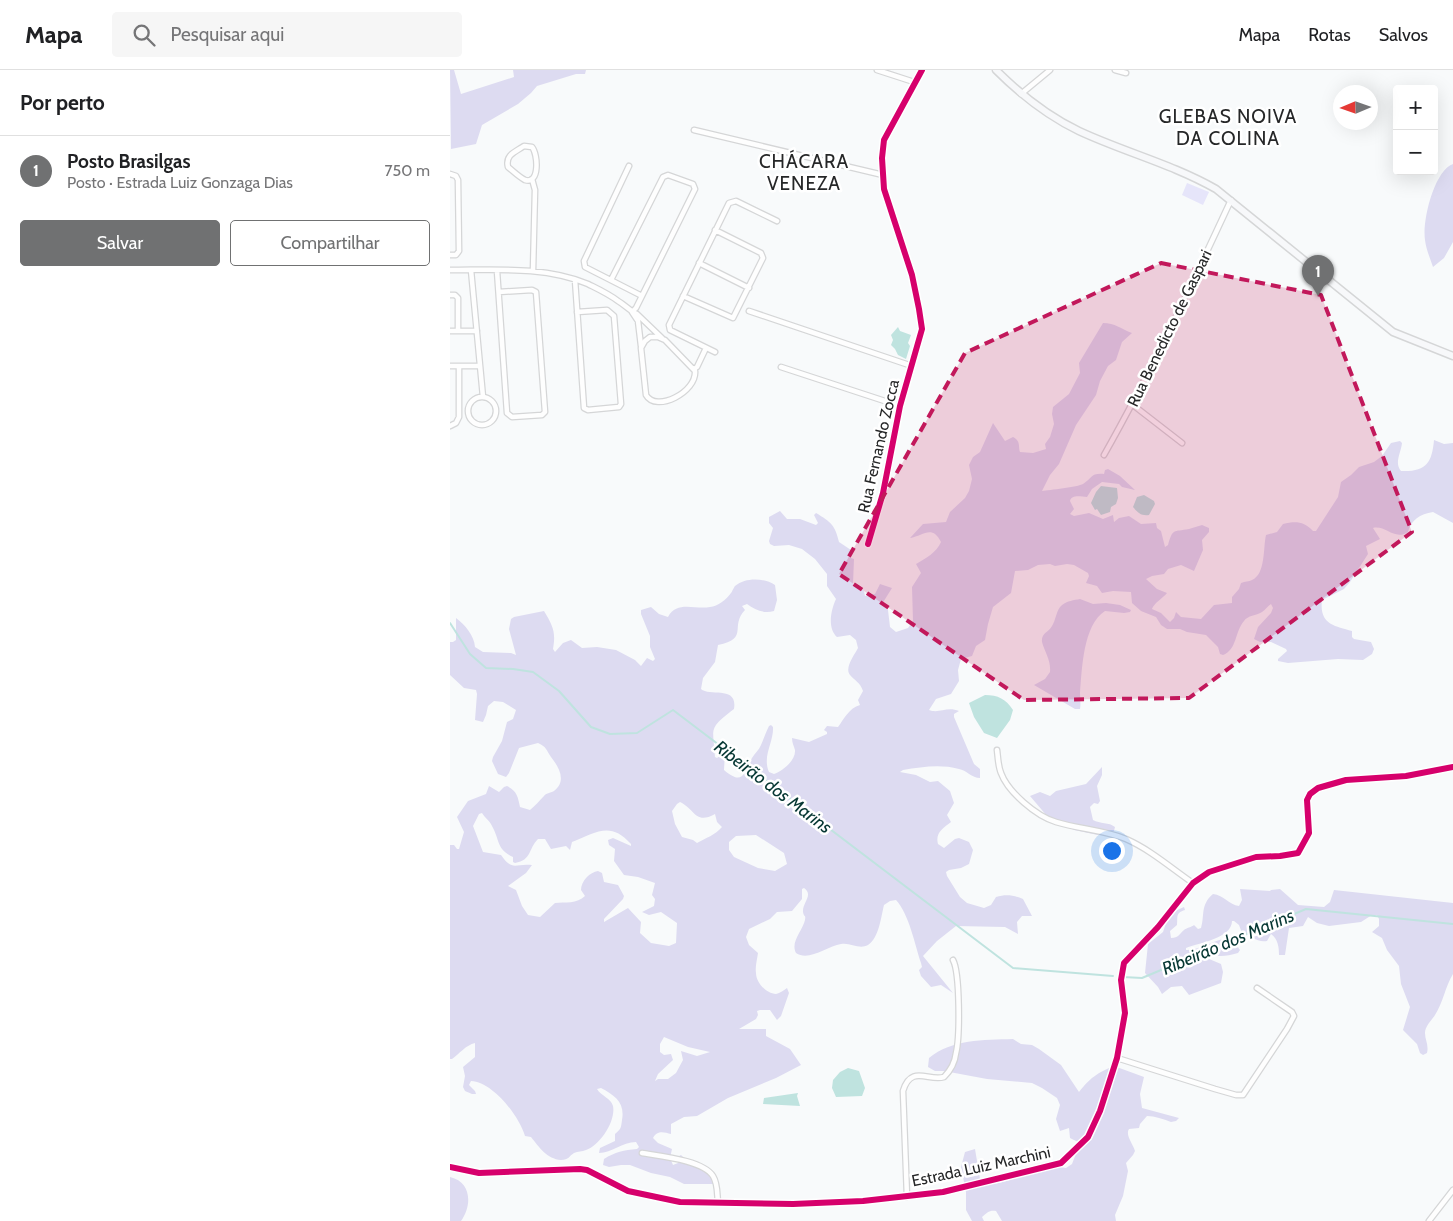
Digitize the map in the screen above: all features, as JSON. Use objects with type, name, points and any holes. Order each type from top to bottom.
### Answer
[{"type":"main road","points":[[996,70],[1021,94],[1056,119],[1079,131],[1194,177],[1231,200],[1393,332],[1453,356]]},
{"type":"street","points":[[877,70],[914,82]]},
{"type":"street","name":"Rua Fernando Zocca","points":[[868,544],[883,493],[900,406],[922,329],[912,275],[884,189],[884,140],[922,70]]},
{"type":"street","points":[[1021,94],[1050,70]]},
{"type":"street","points":[[1115,70],[1126,72]]},
{"type":"street","points":[[694,130],[883,175]]},
{"type":"street","points":[[532,179],[524,180],[507,164],[510,156],[527,146],[532,147],[536,153],[536,172],[532,179],[535,190],[533,271]]},
{"type":"street","points":[[629,166],[584,261],[585,267],[642,296]]},
{"type":"street","points":[[450,174],[456,176],[458,180],[459,251],[456,255],[450,255]]},
{"type":"street","points":[[611,280],[664,176],[668,175],[693,184],[695,189],[642,296],[632,312]]},
{"type":"street","name":"Rua Benedicto de Gaspari","points":[[1104,455],[1133,405],[1170,332],[1231,200]]},
{"type":"street","points":[[715,352],[668,328],[683,296],[729,203],[732,201],[778,221]]},
{"type":"street","points":[[683,296],[732,318],[764,258],[763,255],[715,230]]},
{"type":"street","points":[[699,263],[749,288]]},
{"type":"street","points":[[450,270],[533,271],[575,280],[604,292],[637,314],[694,369]]},
{"type":"street","points":[[471,270],[483,397]]},
{"type":"street","points":[[497,271],[498,292],[507,413],[512,417],[542,415],[545,412],[536,292],[532,290],[498,292]]},
{"type":"street","points":[[575,280],[577,312],[584,408],[588,410],[619,407],[621,404],[614,316],[607,310],[577,312]]},
{"type":"street","points":[[450,295],[455,295],[458,298],[458,331]]},
{"type":"street","points":[[749,311],[912,366]]},
{"type":"street","points":[[632,312],[638,321],[646,395],[651,400],[673,399],[682,394],[695,377],[694,369],[706,348]]},
{"type":"street","points":[[450,330],[477,331]]},
{"type":"street","points":[[641,348],[650,337],[662,338]]},
{"type":"street","points":[[450,366],[480,366]]},
{"type":"street","points":[[450,426],[456,423],[459,417],[459,366]]},
{"type":"street","points":[[781,367],[900,406]]},
{"type":"street","points":[[483,397],[492,401],[496,410],[495,417],[491,422],[482,426],[473,422],[468,413],[471,403],[476,398],[483,397]]},
{"type":"street","points":[[1133,405],[1182,443]]},
{"type":"street","points":[[997,750],[1000,772],[1007,784],[1036,813],[1054,822],[1111,833],[1128,840],[1147,850],[1193,883]]},
{"type":"street","name":"Estrada Luiz Marchini","points":[[450,1167],[479,1173],[580,1168],[588,1170],[628,1191],[680,1202],[793,1204],[906,1197],[965,1187],[1012,1174],[1052,1166],[1066,1160],[1088,1137],[1100,1110],[1117,1058],[1125,1014],[1121,980],[1124,963],[1158,927],[1193,883],[1209,872],[1232,863],[1256,857],[1298,853],[1309,833],[1307,800],[1310,794],[1318,788],[1346,780],[1406,776],[1453,767]]},
{"type":"street","points":[[906,1197],[903,1091],[913,1077],[924,1075],[937,1078],[944,1077],[954,1063],[957,1050],[958,1022],[956,968],[953,960]]},
{"type":"street","points":[[1117,1058],[1216,1090],[1243,1095],[1294,1016],[1292,1012],[1257,988]]},
{"type":"street","points":[[642,1153],[688,1162],[710,1172],[716,1182],[718,1203]]},
{"type":"street","points":[[1429,1221],[1453,1190]]},
{"type":"highlighted area","points":[[1161,263],[1321,295],[1412,532],[1189,698],[1024,700],[839,574],[965,353]]},
{"type":"shaded area","points":[[450,70],[454,70],[461,94],[514,77],[513,70],[586,70],[585,74],[576,74],[537,86],[518,104],[482,125],[476,144],[451,149]]},
{"type":"shaded area","points":[[1453,164],[1453,242],[1444,258],[1433,267],[1425,240],[1425,221],[1435,186],[1446,168]]},
{"type":"shaded area","points":[[1187,183],[1209,192],[1203,205],[1182,195]]},
{"type":"shaded area","points":[[1103,323],[1115,325],[1132,333],[1122,342],[1116,360],[1108,366],[1100,381],[1096,395],[1076,425],[1059,464],[1050,475],[1042,491],[1083,484],[1094,475],[1104,474],[1105,470],[1108,469],[1120,476],[1135,490],[1122,487],[1119,484],[1102,482],[1092,489],[1087,497],[1077,496],[1071,499],[1070,501],[1074,509],[1070,514],[1074,516],[1089,513],[1103,519],[1113,515],[1114,522],[1119,518],[1129,516],[1141,524],[1156,523],[1157,528],[1161,531],[1165,547],[1168,545],[1174,532],[1202,525],[1209,528],[1209,532],[1202,540],[1203,550],[1194,571],[1181,565],[1168,569],[1164,574],[1146,579],[1157,589],[1167,593],[1152,609],[1161,613],[1170,622],[1176,612],[1181,617],[1201,619],[1214,605],[1232,603],[1232,597],[1239,589],[1241,583],[1252,580],[1260,572],[1266,535],[1277,532],[1283,524],[1291,522],[1303,524],[1316,531],[1338,497],[1341,482],[1359,467],[1374,462],[1382,456],[1391,443],[1400,441],[1402,443],[1398,465],[1401,471],[1410,471],[1422,468],[1426,464],[1432,455],[1434,440],[1444,444],[1453,443],[1453,523],[1433,512],[1417,518],[1411,524],[1408,532],[1403,534],[1398,535],[1373,528],[1380,539],[1366,546],[1368,554],[1350,582],[1344,589],[1322,600],[1323,614],[1329,623],[1352,631],[1354,639],[1371,642],[1374,649],[1372,654],[1363,660],[1338,659],[1288,663],[1278,661],[1287,651],[1286,649],[1271,642],[1260,642],[1254,639],[1258,627],[1271,613],[1273,608],[1271,604],[1262,612],[1246,619],[1241,625],[1231,649],[1223,655],[1220,654],[1218,647],[1206,635],[1180,629],[1167,629],[1161,625],[1156,617],[1141,611],[1132,603],[1131,592],[1113,591],[1102,593],[1097,586],[1086,583],[1089,576],[1088,573],[1074,565],[1038,565],[1028,570],[1015,571],[1011,593],[993,607],[985,640],[976,646],[972,656],[961,659],[958,670],[959,681],[951,694],[936,699],[929,710],[951,709],[959,711],[954,714],[954,717],[974,764],[980,769],[980,778],[952,767],[931,766],[900,772],[916,775],[930,782],[938,781],[950,791],[954,803],[947,815],[951,822],[939,834],[938,844],[944,848],[959,838],[969,842],[973,850],[969,864],[961,868],[949,870],[946,872],[947,876],[960,897],[967,903],[984,908],[991,905],[996,897],[1000,896],[1010,895],[1023,899],[1032,916],[1022,916],[1017,922],[1018,934],[1005,927],[956,926],[937,941],[923,956],[953,993],[941,985],[931,987],[921,976],[919,970],[922,967],[911,930],[905,913],[896,900],[884,905],[875,937],[868,945],[861,947],[841,944],[807,956],[796,953],[796,940],[804,924],[805,916],[803,909],[808,896],[804,888],[802,889],[802,899],[792,911],[777,912],[770,919],[749,929],[746,937],[749,945],[758,953],[756,977],[760,984],[773,994],[777,994],[787,988],[789,993],[781,1016],[777,1020],[770,1010],[760,1010],[757,1011],[756,1019],[739,1029],[766,1029],[766,1036],[790,1049],[801,1065],[776,1078],[728,1098],[697,1116],[684,1117],[671,1124],[671,1134],[663,1132],[655,1135],[653,1138],[658,1143],[672,1149],[670,1158],[673,1165],[678,1163],[679,1156],[681,1155],[690,1164],[713,1174],[718,1179],[717,1184],[684,1184],[670,1177],[651,1173],[630,1165],[609,1167],[603,1165],[604,1159],[612,1155],[639,1147],[636,1142],[631,1142],[604,1153],[599,1153],[600,1148],[615,1141],[615,1134],[620,1128],[623,1114],[618,1101],[601,1088],[597,1089],[613,1106],[612,1118],[606,1132],[597,1143],[584,1151],[574,1153],[569,1158],[561,1160],[547,1155],[531,1137],[525,1136],[511,1110],[488,1087],[471,1081],[469,1085],[476,1094],[465,1091],[463,1087],[465,1076],[463,1067],[475,1057],[475,1043],[450,1059],[450,845],[454,845],[459,849],[464,832],[457,817],[468,801],[486,794],[489,786],[499,792],[507,786],[513,790],[519,800],[520,807],[530,810],[545,795],[558,787],[561,778],[557,765],[545,747],[538,743],[519,748],[506,777],[498,774],[492,761],[493,757],[502,741],[507,722],[513,719],[516,710],[503,702],[494,701],[488,706],[483,722],[475,720],[476,690],[464,688],[450,675],[450,642],[456,640],[456,618],[473,638],[475,647],[483,652],[511,653],[516,655],[509,629],[511,619],[544,611],[553,629],[553,649],[555,652],[563,643],[571,640],[582,648],[597,647],[616,650],[635,660],[641,666],[647,658],[653,661],[655,659],[650,647],[650,636],[641,610],[651,607],[659,614],[668,617],[672,612],[681,607],[704,608],[716,605],[727,598],[735,586],[744,581],[760,580],[771,583],[775,585],[777,600],[774,611],[760,611],[747,604],[742,606],[745,610],[739,622],[738,631],[733,639],[718,645],[715,662],[703,678],[701,689],[728,694],[734,702],[734,709],[716,725],[713,734],[715,757],[717,758],[725,752],[724,770],[736,777],[742,776],[771,725],[773,733],[767,755],[767,766],[769,772],[774,774],[781,771],[791,762],[795,754],[792,738],[809,742],[827,734],[824,730],[827,726],[838,727],[850,711],[860,705],[858,700],[863,691],[848,672],[849,665],[858,648],[856,640],[850,635],[837,637],[832,629],[831,613],[836,599],[827,586],[827,574],[815,559],[802,549],[789,545],[774,546],[770,544],[769,541],[773,528],[769,523],[769,517],[780,511],[787,519],[800,519],[816,525],[818,523],[814,515],[816,513],[829,522],[836,532],[839,542],[851,550],[851,558],[854,559],[853,584],[864,591],[865,596],[875,594],[880,584],[892,588],[882,604],[888,610],[890,627],[896,632],[908,628],[913,621],[912,587],[921,573],[916,564],[934,552],[941,542],[931,532],[910,538],[923,524],[946,522],[950,512],[965,498],[972,479],[969,465],[973,457],[980,452],[993,423],[1005,441],[1013,437],[1017,440],[1020,452],[1033,453],[1046,449],[1045,444],[1050,437],[1054,424],[1053,407],[1069,394],[1080,373],[1079,363]],"holes":[[[680,802],[699,817],[703,818],[715,814],[717,822],[722,827],[697,843],[682,837],[675,824],[672,811]],[[482,813],[490,823],[499,844],[504,851],[513,857],[513,862],[515,863],[527,857],[538,839],[545,839],[551,849],[566,846],[570,850],[572,842],[596,832],[610,831],[624,837],[631,846],[613,838],[608,840],[609,845],[615,849],[614,861],[624,875],[638,877],[655,883],[652,895],[655,899],[654,906],[642,912],[649,915],[661,912],[677,923],[676,943],[669,946],[651,943],[640,933],[641,922],[628,908],[604,922],[604,919],[624,896],[618,885],[604,882],[602,873],[598,871],[592,873],[584,880],[581,890],[585,896],[582,899],[555,903],[540,917],[528,915],[522,906],[516,890],[508,886],[526,873],[532,865],[515,866],[501,855],[483,852],[473,826],[479,814]],[[756,835],[784,853],[787,864],[775,871],[758,868],[734,857],[729,850],[729,842],[736,836]],[[664,1037],[688,1047],[710,1052],[697,1056],[681,1051],[683,1060],[676,1073],[668,1079],[658,1079],[655,1081],[658,1074],[673,1060],[671,1054],[664,1055],[660,1052],[660,1044]]]},
{"type":"shaded area","points":[[898,327],[900,331],[911,335],[906,359],[898,355],[891,345],[893,340],[891,335]]},
{"type":"shaded area","points":[[1101,486],[1117,488],[1118,498],[1116,504],[1111,507],[1110,512],[1101,515],[1091,503]]},
{"type":"shaded area","points":[[1144,495],[1154,501],[1155,504],[1149,515],[1140,514],[1133,507],[1137,497]]},
{"type":"shaded area","points":[[1080,599],[1093,604],[1120,605],[1131,610],[1124,613],[1105,611],[1092,626],[1083,660],[1080,709],[1075,709],[1034,685],[1045,679],[1050,672],[1049,660],[1042,642],[1044,635],[1052,626],[1062,605]]},
{"type":"shaded area","points":[[985,695],[1001,698],[1013,710],[1010,720],[997,738],[984,733],[974,717],[969,703]]},
{"type":"shaded area","points":[[1102,767],[1102,775],[1097,786],[1100,801],[1098,804],[1094,803],[1090,807],[1093,820],[1113,825],[1115,827],[1114,831],[1098,835],[1074,830],[1047,816],[1030,796],[1040,792],[1050,796],[1056,791],[1086,784]]},
{"type":"shaded area","points":[[1240,889],[1270,891],[1280,889],[1298,905],[1324,907],[1330,902],[1334,890],[1453,903],[1453,974],[1438,1010],[1425,1030],[1428,1047],[1427,1053],[1423,1055],[1420,1053],[1417,1044],[1403,1030],[1410,1007],[1401,984],[1399,966],[1387,950],[1382,938],[1372,932],[1379,926],[1377,915],[1372,915],[1361,922],[1329,926],[1317,923],[1308,917],[1303,926],[1289,928],[1285,955],[1279,955],[1278,943],[1271,934],[1267,941],[1257,940],[1242,933],[1239,925],[1232,921],[1231,927],[1221,936],[1186,948],[1186,950],[1191,950],[1225,939],[1234,941],[1240,950],[1238,953],[1216,956],[1208,953],[1202,956],[1221,964],[1223,972],[1221,983],[1189,995],[1182,986],[1171,987],[1162,994],[1145,973],[1148,944],[1163,932],[1166,923],[1175,911],[1184,907],[1185,910],[1178,914],[1177,925],[1170,931],[1171,938],[1177,937],[1185,929],[1194,925],[1198,929],[1201,928],[1206,902],[1213,894],[1239,906],[1242,900]]},
{"type":"shaded area","points":[[1013,1039],[1021,1044],[1032,1045],[1061,1065],[1079,1092],[1094,1076],[1114,1066],[1144,1077],[1140,1094],[1142,1108],[1179,1118],[1171,1122],[1147,1116],[1139,1128],[1129,1129],[1129,1137],[1135,1151],[1126,1163],[1128,1171],[1123,1196],[1115,1215],[1116,1221],[1002,1221],[996,1211],[994,1211],[988,1212],[982,1217],[984,1221],[972,1221],[966,1210],[966,1192],[961,1167],[965,1152],[975,1149],[981,1185],[999,1183],[1052,1166],[1066,1168],[1072,1164],[1080,1143],[1070,1138],[1069,1128],[1060,1131],[1056,1119],[1060,1105],[1057,1098],[1032,1083],[987,1079],[935,1071],[928,1067],[929,1058],[948,1047],[968,1042]]},
{"type":"shaded area","points":[[848,1068],[859,1071],[865,1088],[862,1096],[836,1097],[832,1088],[833,1080],[840,1072]]},
{"type":"shaded area","points":[[798,1093],[800,1106],[763,1104],[764,1098]]},
{"type":"shaded area","points":[[450,1177],[463,1184],[468,1195],[467,1208],[461,1221],[450,1221]]},
{"type":"waterway","name":"Ribeirão dos Marins","points":[[450,623],[470,654],[486,668],[533,672],[559,691],[591,727],[610,734],[637,733],[673,710],[1013,968],[1113,976]]},
{"type":"waterway","name":"Ribeirão dos Marins","points":[[1123,977],[1142,978],[1306,909],[1453,924]]},
{"type":"cycle path","points":[[868,544],[883,493],[900,406],[922,329],[912,275],[884,189],[882,158],[884,140],[922,70]]},
{"type":"cycle path","points":[[450,1167],[479,1173],[580,1169],[587,1170],[628,1191],[680,1202],[793,1204],[863,1201],[943,1192],[1061,1163],[1088,1137],[1100,1111],[1117,1058],[1125,1013],[1121,980],[1124,963],[1158,927],[1193,883],[1209,872],[1256,857],[1298,853],[1309,833],[1307,800],[1310,794],[1318,788],[1346,780],[1406,776],[1453,767]]},
{"type":"place","name":"Posto Brasilgas","points":[[1318,296]]},
{"type":"district","name":"GLEBAS NOIVA DA COLINA","points":[[1228,127]]},
{"type":"district","name":"CHÁCARA VENEZA","points":[[804,172]]}]
